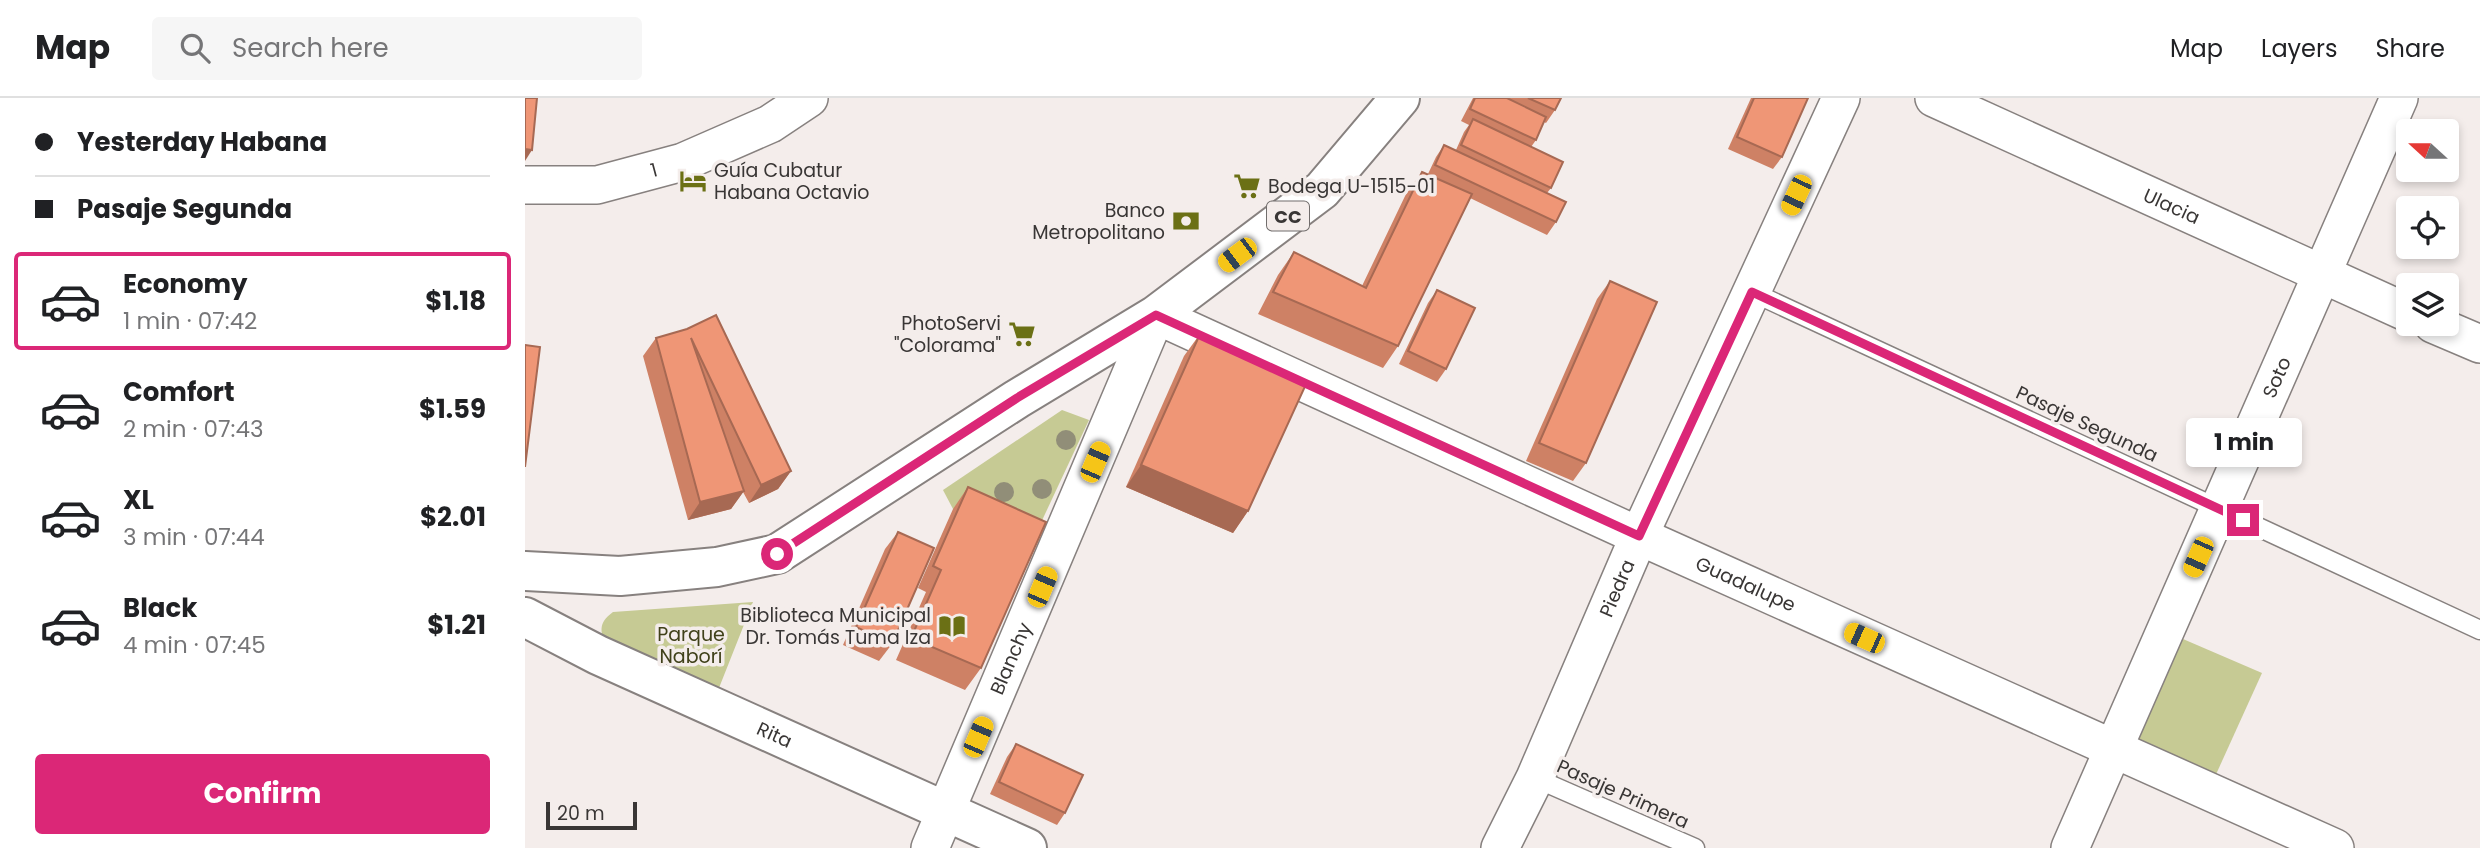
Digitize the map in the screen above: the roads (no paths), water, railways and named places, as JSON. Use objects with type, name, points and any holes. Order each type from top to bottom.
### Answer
[{"type":"main road","name":"CC","points":[[525,571],[620,576],[717,567],[777,554],[1017,398],[1156,315],[1322,190],[1401,98]]},
{"type":"main road","name":"Rita","points":[[525,617],[598,655],[1027,848]]},
{"type":"street","name":"1","points":[[525,185],[597,185],[683,162],[770,124],[809,98]]},
{"type":"street","name":"Piedra","points":[[1500,848],[1535,778],[1639,536],[1841,98]]},
{"type":"street","name":"Ulacia","points":[[1934,98],[2396,308]]},
{"type":"street","name":"Soto","points":[[2070,848],[2399,98]]},
{"type":"street","name":"Guadalupe","points":[[1156,315],[1639,536],[2335,848]]},
{"type":"street","name":"Blanchy","points":[[930,848],[1156,315]]},
{"type":"street","points":[[2459,335],[2480,344]]},
{"type":"lane","name":"Pasaje Segunda","points":[[1752,292],[2480,630]]},
{"type":"lane","name":"Pasaje Primera","points":[[1535,778],[1695,848]]},
{"type":"place","name":"Guía Cubatur Habana Octavio","points":[[693,181]]},
{"type":"place","name":"Bodega U-1515-01","points":[[1247,186]]},
{"type":"place","name":"Banco Metropolitano","points":[[1186,221]]},
{"type":"place","name":"PhotoServi \"Colorama\"","points":[[1022,334]]},
{"type":"place","name":"Biblioteca Municipal Dr. Tomás Tuma Iza","points":[[952,626]]},
{"type":"park label","name":"Parque Naborí","points":[[691,645]]}]
